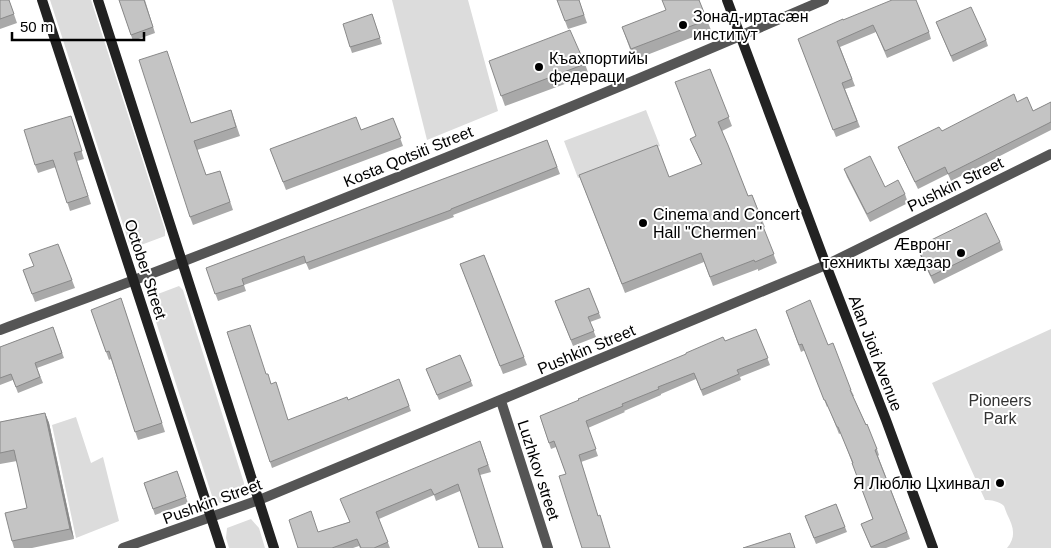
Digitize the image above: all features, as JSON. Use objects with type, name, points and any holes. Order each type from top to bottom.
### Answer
[{"type":"street","name":"October Street","points":[[42,0],[221,548]]},
{"type":"street","points":[[98,0],[274,548]]},
{"type":"street","name":"Alan Jioti Avenue","points":[[727,0],[886,420],[932,548]]},
{"type":"street","name":"Kosta Qotsiti Street","points":[[0,330],[182,262],[426,166],[824,0]]},
{"type":"street","name":"Pushkin Street","points":[[123,548],[259,500],[826,265],[1051,154]]},
{"type":"street","name":"Luzhkov street","points":[[501,401],[548,548]]},
{"type":"green space","points":[[50,0],[91,0],[165,230],[165,236],[133,248],[129,243]]},
{"type":"green space","points":[[392,0],[468,0],[498,111],[427,140]]},
{"type":"green space","points":[[646,110],[660,146],[578,178],[564,141]]},
{"type":"green space","points":[[179,286],[183,290],[244,483],[245,494],[220,503],[212,496],[150,303],[150,297]]},
{"type":"green space","name":"Pioneers Park","points":[[1051,329],[1051,548],[1007,548],[1012,539],[1013,531],[1004,506],[997,502],[985,500],[932,383]]},
{"type":"green space","points":[[76,417],[91,463],[103,457],[119,521],[76,538],[52,425]]},
{"type":"green space","points":[[251,519],[259,528],[265,548],[229,548],[226,538],[227,528]]},
{"type":"building","points":[[0,0],[9,0],[14,14],[0,19]]},
{"type":"building","points":[[119,0],[144,0],[153,27],[131,35]]},
{"type":"building","points":[[557,0],[579,0],[584,15],[565,21]]},
{"type":"building","name":"Зонад-иртасæн институт","points":[[662,0],[699,0],[707,20],[631,49],[622,27],[666,10]]},
{"type":"building","points":[[892,0],[916,0],[929,32],[885,51],[873,25],[837,41],[852,79],[842,83],[857,121],[833,130],[798,39]]},
{"type":"building","points":[[971,7],[986,40],[951,56],[936,22]]},
{"type":"building","points":[[372,14],[380,38],[350,47],[343,24]]},
{"type":"building","name":"Къахпортийы федераци","points":[[570,30],[585,64],[501,96],[489,61]]},
{"type":"building","points":[[167,51],[191,123],[231,110],[236,127],[194,141],[206,175],[220,171],[230,202],[190,217],[139,60]]},
{"type":"building","points":[[710,69],[729,117],[718,122],[748,196],[752,195],[774,254],[710,277],[701,253],[622,284],[579,175],[657,145],[669,177],[702,164],[690,139],[696,136],[675,82]]},
{"type":"building","points":[[1014,94],[1017,102],[1027,97],[1033,111],[1051,102],[1051,122],[948,174],[945,167],[915,182],[898,147],[939,127],[942,131]]},
{"type":"building","points":[[71,116],[82,151],[74,153],[88,196],[67,203],[53,160],[35,165],[24,130]]},
{"type":"building","points":[[356,117],[361,130],[393,118],[401,138],[283,182],[270,149]]},
{"type":"building","points":[[547,140],[557,167],[451,210],[306,263],[304,256],[242,279],[244,285],[215,294],[206,268]]},
{"type":"building","points":[[870,156],[885,187],[898,180],[905,194],[867,214],[844,169]]},
{"type":"building","name":"Æвpонг техникты хæдзар","points":[[986,213],[1000,242],[931,276],[917,247]]},
{"type":"building","points":[[58,244],[72,280],[32,294],[23,270],[34,266],[29,254]]},
{"type":"building","points":[[484,255],[524,357],[500,366],[460,264]]},
{"type":"building","points":[[589,288],[599,313],[588,317],[594,331],[571,340],[555,301]]},
{"type":"building","points":[[121,298],[162,423],[135,432],[109,351],[106,352],[91,310]]},
{"type":"building","points":[[810,300],[828,345],[833,343],[850,390],[867,424],[877,449],[875,450],[907,532],[871,547],[861,524],[873,519],[853,463],[824,400],[802,344],[799,345],[786,311]]},
{"type":"building","points":[[250,325],[266,374],[268,374],[271,384],[276,382],[288,420],[347,397],[348,400],[399,379],[409,406],[270,462],[227,332]]},
{"type":"building","points":[[53,327],[62,353],[35,363],[40,377],[16,387],[11,374],[0,378],[0,347]]},
{"type":"building","points":[[756,329],[768,358],[737,370],[739,374],[701,390],[694,373],[658,387],[659,389],[586,421],[596,449],[579,455],[610,548],[582,548],[559,476],[566,474],[554,441],[549,443],[540,416],[723,337],[725,341]]},
{"type":"building","points":[[460,355],[471,381],[437,395],[426,369]]},
{"type":"building","points":[[45,413],[70,529],[12,541],[5,513],[27,508],[14,450],[0,453],[0,422]]},
{"type":"building","points":[[480,441],[488,465],[478,469],[503,548],[479,548],[458,484],[434,495],[431,489],[376,512],[388,542],[374,548],[361,548],[357,539],[332,548],[298,548],[289,520],[311,511],[318,532],[350,522],[340,499]]},
{"type":"building","points":[[177,471],[186,497],[153,509],[144,483]]},
{"type":"building","points":[[836,504],[845,527],[814,538],[805,516]]},
{"type":"building","points":[[790,533],[795,548],[743,548]]},
{"type":"place","name":"Зонад-иртасæн институт","points":[[683,25]]},
{"type":"place","name":"Къахпортийы федераци","points":[[539,67]]},
{"type":"place","name":"Cinema and Concert Hall \"Chermen\"","points":[[643,223]]},
{"type":"place","name":"Æвpонг техникты хæдзар","points":[[961,253]]},
{"type":"place","name":"Я Люблю Цхинвал","points":[[1000,483]]}]
